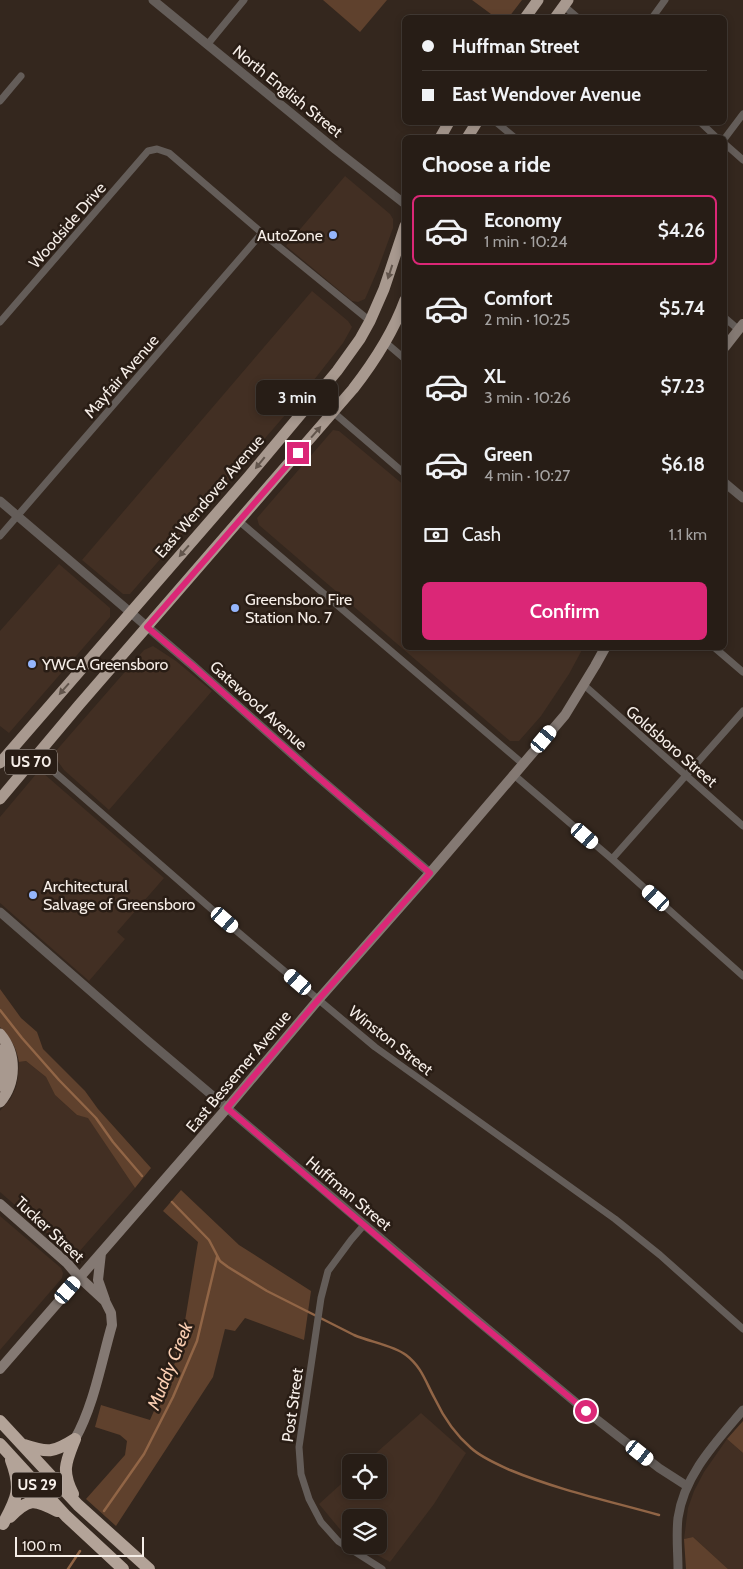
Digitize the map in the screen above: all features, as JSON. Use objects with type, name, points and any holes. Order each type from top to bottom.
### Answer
[{"type":"highway","points":[[527,15],[538,0]]},
{"type":"highway","points":[[557,15],[566,3]]},
{"type":"highway","name":"East Wendover Avenue","points":[[0,763],[319,394],[360,339],[370,321],[384,288],[402,235]]},
{"type":"highway","name":"US 70","points":[[0,799],[363,376],[385,342],[402,306]]},
{"type":"highway","points":[[0,1034],[9,1046],[13,1068],[9,1088],[0,1102]]},
{"type":"highway","points":[[0,1050],[3,1064],[0,1086]]},
{"type":"highway","name":"US 29","points":[[0,1421],[78,1505],[148,1569]]},
{"type":"highway","points":[[22,1445],[42,1451],[58,1450],[75,1439]]},
{"type":"highway","points":[[75,1439],[65,1465],[66,1481],[78,1505]]},
{"type":"highway","points":[[1,1525],[13,1504],[17,1490],[17,1476],[4,1449]]},
{"type":"highway","name":"US 29","points":[[4,1449],[66,1516],[123,1569]]},
{"type":"highway","points":[[1,1525],[21,1505],[32,1502],[44,1504],[66,1516]]},
{"type":"main road","points":[[727,344],[741,327]]},
{"type":"main road","name":"East Bessemer Avenue","points":[[0,1369],[514,775],[564,715],[584,686],[603,650]]},
{"type":"main road","name":"Tucker Street","points":[[0,1204],[67,1263],[105,1301]]},
{"type":"main road","points":[[75,1439],[83,1426],[112,1325],[111,1313],[98,1280],[102,1252]]},
{"type":"street","name":"North English Street","points":[[153,0],[402,202]]},
{"type":"street","points":[[207,45],[244,0]]},
{"type":"street","points":[[654,15],[665,0]]},
{"type":"street","points":[[566,3],[576,15]]},
{"type":"street","points":[[0,101],[21,76]]},
{"type":"street","points":[[726,135],[743,114]]},
{"type":"street","points":[[500,125],[511,135]]},
{"type":"street","points":[[703,125],[714,135]]},
{"type":"street","points":[[727,146],[743,160]]},
{"type":"street","name":"Woodside Drive","points":[[0,322],[148,151],[157,149],[169,153],[262,233]]},
{"type":"street","points":[[262,233],[370,321]]},
{"type":"street","name":"Mayfair Avenue","points":[[0,536],[262,233]]},
{"type":"street","points":[[727,319],[741,327]]},
{"type":"street","points":[[385,342],[402,356]]},
{"type":"street","points":[[333,412],[402,471]]},
{"type":"street","points":[[727,485],[743,498]]},
{"type":"street","name":"Gatewood Avenue","points":[[0,501],[192,665],[311,771],[430,873]]},
{"type":"street","points":[[239,521],[523,764]]},
{"type":"street","points":[[717,650],[743,672]]},
{"type":"street","name":"Goldsboro Street","points":[[584,686],[743,826]]},
{"type":"street","points":[[612,859],[743,711]]},
{"type":"street","name":"Winston Street","points":[[36,756],[318,1000],[400,1066],[631,1231],[743,1329]]},
{"type":"street","points":[[514,775],[612,859],[743,976]]},
{"type":"street","name":"Huffman Street","points":[[0,912],[364,1225],[586,1411],[659,1468],[687,1486]]},
{"type":"street","name":"Post Street","points":[[364,1225],[328,1271],[321,1298],[299,1447],[302,1474],[309,1499],[322,1522],[338,1541],[382,1569]]},
{"type":"street","points":[[678,1569],[678,1520],[687,1486],[713,1447],[743,1410]]},
{"type":"shaded area","points":[[323,0],[387,0],[360,32]]},
{"type":"shaded area","points":[[472,0],[522,0],[511,15],[492,15]]},
{"type":"shaded area","points":[[345,176],[390,214],[393,219],[393,228],[378,269],[365,299],[358,302],[352,301],[286,246]]},
{"type":"shaded area","points":[[312,291],[348,321],[352,327],[343,343],[299,399],[130,594],[123,594],[82,560]]},
{"type":"shaded area","points":[[333,430],[339,431],[402,484],[402,648],[259,525],[257,518]]},
{"type":"shaded area","points":[[59,564],[110,608],[110,617],[9,733],[0,726],[0,631]]},
{"type":"shaded area","points":[[153,646],[176,661],[212,691],[109,810],[64,770],[54,756],[55,752],[144,650]]},
{"type":"shaded area","points":[[404,650],[582,650],[569,674],[541,716],[519,741],[510,741]]},
{"type":"shaded area","points":[[37,773],[43,773],[164,878],[117,932],[125,939],[89,981],[0,903],[0,817]]},
{"type":"shaded area","points":[[0,989],[21,1018],[37,1032],[43,1049],[85,1091],[98,1109],[151,1168],[135,1188],[88,1118],[77,1115],[55,1095],[46,1077],[26,1061],[19,1062],[13,1043],[0,1027]]},
{"type":"shaded area","points":[[26,1061],[46,1077],[55,1095],[77,1115],[88,1117],[135,1188],[78,1253],[75,1254],[71,1254],[0,1192],[0,1111],[11,1098],[16,1087],[19,1062]]},
{"type":"shaded area","points":[[181,1190],[239,1245],[311,1291],[304,1340],[245,1318],[235,1331],[225,1329],[213,1377],[116,1526],[86,1499],[125,1455],[127,1441],[120,1435],[95,1427],[101,1405],[150,1420],[177,1358],[174,1347],[183,1333],[198,1242],[163,1211]]},
{"type":"shaded area","points":[[0,1216],[61,1268],[63,1273],[62,1278],[0,1350]]},
{"type":"shaded area","points":[[421,1413],[466,1453],[434,1504],[390,1562],[375,1554],[387,1554],[387,1509],[342,1509],[342,1532],[319,1504],[342,1483],[342,1499],[387,1499],[387,1454],[375,1454]]},
{"type":"shaded area","points":[[743,1421],[743,1453],[727,1439]]},
{"type":"shaded area","points":[[727,1439],[743,1453],[743,1569],[728,1569],[693,1537],[684,1539],[688,1508],[694,1491],[704,1472]]},
{"type":"shaded area","points":[[693,1537],[728,1569],[686,1569],[684,1539]]},
{"type":"waterway","name":"Muddy Creek","points":[[0,1010],[59,1080],[96,1118],[113,1142],[142,1176]]},
{"type":"waterway","points":[[172,1202],[209,1240],[220,1261],[228,1267],[267,1291],[354,1335],[395,1349],[406,1355],[420,1370],[450,1425],[475,1452],[510,1470],[546,1484],[659,1515]]},
{"type":"waterway","name":"Muddy Creek","points":[[104,1511],[144,1454],[173,1397],[197,1341],[217,1257]]},
{"type":"waterway","name":"Muddy Creek","points":[[68,1569],[80,1551]]},
{"type":"place","name":"AutoZone","points":[[333,235]]},
{"type":"place","name":"Greensboro Fire Station No. 7","points":[[235,608]]},
{"type":"place","name":"YWCA Greensboro","points":[[32,664]]},
{"type":"place","name":"Architectural Salvage of Greensboro","points":[[33,895]]},
{"type":"route","points":[[298,453],[147,627],[430,873],[318,1000],[227,1108],[447,1296],[586,1411]]}]
